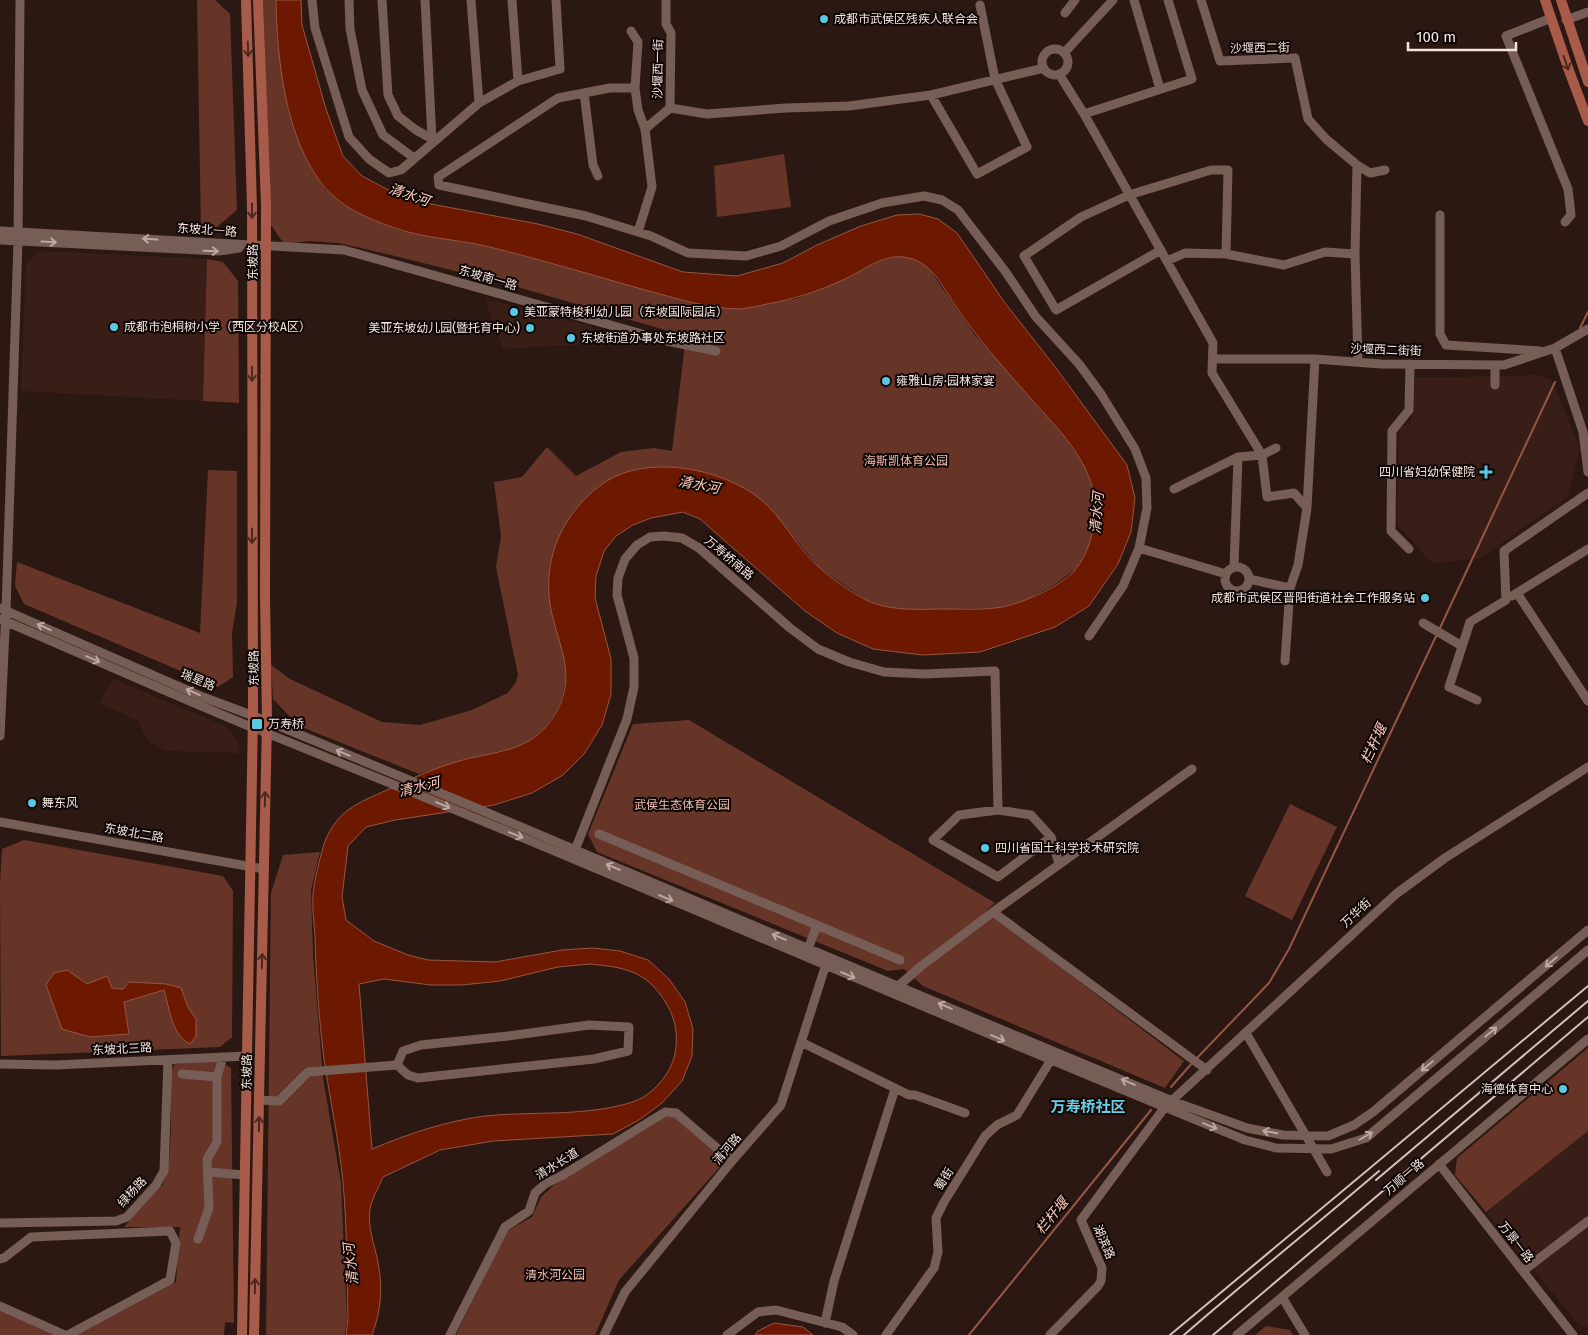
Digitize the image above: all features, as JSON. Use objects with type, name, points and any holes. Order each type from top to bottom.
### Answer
[{"type":"main road","name":"东坡路","points":[[242,1335],[253,716],[252,208],[246,0]]},
{"type":"main road","name":"东坡路","points":[[254,1335],[267,721],[266,205],[258,0]]},
{"type":"main road","points":[[1545,0],[1588,121]]},
{"type":"main road","points":[[1561,0],[1566,20],[1588,82]]},
{"type":"street","points":[[0,736],[3,609],[18,236],[20,0]]},
{"type":"street","points":[[312,0],[315,28],[349,136],[369,159],[388,173],[401,170],[479,103],[518,81],[560,69],[556,0]]},
{"type":"street","points":[[349,0],[350,30],[362,90],[383,135],[414,158]]},
{"type":"street","points":[[382,0],[388,95],[398,116],[416,130],[432,139],[425,0]]},
{"type":"street","points":[[471,0],[479,103]]},
{"type":"street","points":[[512,0],[518,81]]},
{"type":"street","name":"沙堰西一街","points":[[645,129],[670,108],[671,33],[666,24],[666,0]]},
{"type":"street","points":[[1065,13],[1074,0]]},
{"type":"street","points":[[1064,53],[1113,0]]},
{"type":"street","points":[[1134,0],[1160,89]]},
{"type":"street","points":[[1084,114],[1192,78],[1168,0]]},
{"type":"street","name":"沙堰西二街","points":[[1201,0],[1220,61],[1295,58],[1308,119],[1326,140],[1370,174],[1385,170]]},
{"type":"street","points":[[931,95],[977,174],[1027,147],[996,79],[980,5]]},
{"type":"street","points":[[1566,20],[1588,12]]},
{"type":"street","points":[[1551,18],[1506,36],[1568,189],[1571,215],[1565,222]]},
{"type":"street","points":[[631,31],[638,42],[635,88],[638,110],[645,129],[652,187],[638,232]]},
{"type":"street","points":[[1058,49],[1064,53],[1067,59],[1067,66],[1059,74],[1048,73],[1044,68],[1043,57],[1047,52],[1058,49]]},
{"type":"street","points":[[670,108],[707,114],[786,108],[849,106],[931,95],[1044,68]]},
{"type":"street","points":[[1059,74],[1084,114],[1213,344],[1212,373],[1262,455],[1267,497],[1294,493],[1307,508]]},
{"type":"street","points":[[635,88],[610,88],[558,98],[438,177],[439,185],[586,216],[650,236],[688,252],[746,256],[781,246],[829,222],[882,203],[924,196],[942,200],[958,210],[1005,271],[1036,318],[1079,364],[1101,394],[1135,449],[1146,478],[1147,508],[1138,548],[1123,586],[1089,636]]},
{"type":"street","points":[[584,93],[593,165],[598,176]]},
{"type":"street","points":[[1357,165],[1358,362]]},
{"type":"street","points":[[1161,250],[1056,310],[1024,256],[1081,218],[1129,195],[1211,170],[1228,170],[1226,254]]},
{"type":"street","points":[[1440,215],[1440,334],[1446,345],[1546,351]]},
{"type":"street","name":"东坡北一路","points":[[0,231],[18,236],[220,242],[251,245]]},
{"type":"street","name":"东坡北一路","points":[[0,240],[18,236]]},
{"type":"street","name":"东坡南一路","points":[[251,245],[344,250],[667,341],[716,351]]},
{"type":"street","points":[[1166,260],[1185,253],[1226,254],[1284,264],[1325,252],[1356,254]]},
{"type":"street","name":"沙堰西二街街","points":[[1213,359],[1316,359],[1410,364],[1504,365],[1555,348],[1588,329]]},
{"type":"street","points":[[1555,348],[1583,432],[1588,472]]},
{"type":"street","points":[[1285,661],[1290,588],[1298,565],[1307,508],[1316,359]]},
{"type":"street","points":[[1409,549],[1391,531],[1392,430],[1409,410],[1410,364]]},
{"type":"street","points":[[1495,365],[1495,385]]},
{"type":"street","points":[[1174,489],[1238,457],[1262,455],[1276,448]]},
{"type":"street","points":[[1234,567],[1238,457]]},
{"type":"street","points":[[1506,600],[1504,551],[1588,494]]},
{"type":"street","name":"万寿桥南路","points":[[573,854],[627,719],[634,687],[634,658],[618,595],[618,578],[624,559],[637,545],[650,537],[682,538],[699,548],[790,628],[818,648],[849,662],[884,672],[924,674],[995,671],[998,810]]},
{"type":"street","points":[[1138,548],[1226,574]]},
{"type":"street","points":[[1478,700],[1449,687],[1470,622],[1588,549]]},
{"type":"street","points":[[1234,567],[1245,570],[1249,580],[1246,586],[1232,590],[1227,585],[1226,574],[1234,567]]},
{"type":"street","points":[[1249,580],[1290,588]]},
{"type":"street","points":[[1517,593],[1588,701]]},
{"type":"street","name":"瑞星路","points":[[3,609],[203,697],[267,721],[386,776]]},
{"type":"street","name":"瑞星路","points":[[3,620],[252,727],[386,776]]},
{"type":"street","points":[[1423,623],[1462,646]]},
{"type":"street","name":"万华街","points":[[1169,1104],[1396,894],[1445,858],[1588,767]]},
{"type":"street","points":[[895,989],[993,912],[1192,769]]},
{"type":"street","points":[[386,776],[481,810],[573,854],[1169,1104],[1245,1140],[1276,1148],[1331,1149],[1366,1138],[1588,950]]},
{"type":"street","points":[[386,776],[471,817],[573,854],[808,949],[827,961]]},
{"type":"street","points":[[1051,837],[998,877],[933,840],[959,815],[998,810],[1031,815],[1051,837],[1060,864]]},
{"type":"street","name":"东坡北二路","points":[[0,822],[264,869]]},
{"type":"street","points":[[599,834],[900,960]]},
{"type":"street","points":[[993,912],[1207,1070]]},
{"type":"street","points":[[808,949],[817,925]]},
{"type":"street","points":[[1169,1104],[1247,1128],[1282,1135],[1328,1136],[1354,1125],[1366,1116],[1588,930]]},
{"type":"street","name":"清河路","points":[[604,1335],[624,1292],[732,1161],[781,1105],[827,961]]},
{"type":"street","points":[[259,1100],[279,1101],[308,1072],[397,1065],[408,1075],[418,1078],[594,1059],[628,1051],[629,1027],[589,1025],[422,1045],[403,1050],[397,1065]]},
{"type":"street","points":[[1246,1033],[1326,1172]]},
{"type":"street","name":"万顺一路","points":[[1237,1335],[1588,1039]]},
{"type":"street","points":[[801,1042],[895,1089],[965,1113]]},
{"type":"street","name":"东坡北三路","points":[[0,1064],[56,1065],[246,1056]]},
{"type":"street","name":"蜀街","points":[[886,1335],[934,1268],[938,1252],[936,1218],[944,1202],[985,1136],[997,1125],[1017,1115],[1053,1056]]},
{"type":"street","points":[[198,1239],[209,1208],[207,1159],[217,1142],[217,1076],[223,1057]]},
{"type":"street","name":"绿杨路","points":[[0,1223],[116,1221],[127,1217],[156,1185],[164,1172],[168,1060]]},
{"type":"street","points":[[182,1074],[217,1076]]},
{"type":"street","points":[[824,1323],[834,1281],[895,1089]]},
{"type":"street","name":"湖滨路","points":[[1050,1335],[1101,1281],[1102,1268],[1081,1220],[1169,1104]]},
{"type":"street","name":"清水长道","points":[[450,1335],[505,1227],[529,1211],[535,1193],[545,1184],[563,1175],[665,1112],[676,1113],[732,1161]]},
{"type":"street","name":"万景一路","points":[[1439,1164],[1573,1335]]},
{"type":"street","points":[[208,1172],[244,1174]]},
{"type":"street","points":[[1523,1271],[1588,1221]]},
{"type":"street","points":[[0,1260],[31,1237],[170,1231],[176,1243],[170,1280],[67,1335],[0,1306]]},
{"type":"street","points":[[1282,1297],[1305,1335]]},
{"type":"street","points":[[727,1335],[758,1312],[776,1310],[842,1327],[853,1335]]},
{"type":"shaded area","name":"成都市泡桐树小学（西区分校A区）","points":[[39,251],[207,259],[203,401],[21,391],[26,263]]},
{"type":"shaded area","name":"美亚蒙特梭利幼儿园（东坡国际园店）","points":[[485,299],[592,326],[588,344],[503,349]]},
{"type":"shaded area","name":"四川省妇幼保健院","points":[[1539,375],[1552,380],[1580,449],[1568,496],[1479,559],[1432,563],[1397,524],[1399,428],[1411,423],[1413,378]]},
{"type":"shaded area","points":[[113,679],[225,726],[238,741],[240,753],[167,751],[150,742],[143,733],[139,721],[99,703]]},
{"type":"shaded area","points":[[1588,1131],[1588,1327],[1580,1326],[1486,1212]]},
{"type":"green space","points":[[197,0],[215,0],[230,14],[237,210],[212,231],[201,230]]},
{"type":"green space","name":"海斯凯体育公园","points":[[263,0],[276,0],[288,110],[305,156],[325,189],[354,211],[398,230],[486,246],[704,305],[796,299],[848,277],[878,261],[897,256],[917,259],[928,267],[974,334],[1062,433],[1083,463],[1091,482],[1096,502],[1094,526],[1088,548],[1077,568],[1054,585],[1023,602],[998,608],[900,610],[869,602],[819,568],[768,506],[718,477],[550,563],[549,588],[551,609],[564,655],[567,675],[562,698],[556,712],[544,729],[529,741],[514,748],[463,760],[419,774],[299,726],[273,699],[271,665],[290,679],[382,722],[420,725],[472,710],[508,693],[516,682],[518,675],[496,567],[501,536],[494,482],[522,477],[547,447],[576,476],[621,452],[654,448],[672,451],[686,336],[507,284],[339,243],[309,241],[284,244],[271,225]]},
{"type":"green space","points":[[784,154],[791,207],[717,217],[714,166]]},
{"type":"green space","points":[[207,259],[223,262],[238,281],[239,403],[203,401]]},
{"type":"green space","points":[[208,470],[237,471],[237,602],[232,633],[233,677],[218,687],[24,604],[15,586],[17,562],[200,633]]},
{"type":"green space","name":"武侯生态体育公园","points":[[689,720],[995,903],[986,911],[1184,1061],[1165,1088],[923,986],[904,969],[888,971],[597,852],[588,834],[633,724]]},
{"type":"green space","points":[[1290,804],[1337,827],[1292,920],[1245,896]]},
{"type":"green space","points":[[24,840],[223,876],[233,891],[232,1037],[220,1047],[1,1056],[0,883],[2,849]]},
{"type":"green space","points":[[320,852],[311,891],[313,955],[323,1078],[341,1183],[347,1320],[344,1335],[266,1335],[271,893],[283,855]]},
{"type":"green space","name":"海德体育中心","points":[[1588,1048],[1588,1131],[1486,1212],[1455,1175],[1457,1158]]},
{"type":"green space","points":[[219,1061],[231,1068],[234,1323],[225,1322],[224,1335],[77,1335],[176,1282],[180,1227],[124,1227],[163,1184],[166,1175],[169,1162],[171,1130],[171,1072],[175,1064]]},
{"type":"green space","name":"清水河公园","points":[[664,1117],[674,1117],[727,1159],[619,1280],[595,1335],[456,1335],[507,1231],[532,1217],[541,1197],[553,1186]]},
{"type":"green space","points":[[0,1311],[56,1335],[0,1335]]},
{"type":"green space","points":[[1266,1326],[1290,1330],[1293,1335],[1255,1335]]},
{"type":"water","name":"清水河","points":[[276,0],[301,0],[302,25],[326,109],[343,156],[362,176],[396,194],[431,204],[538,224],[577,234],[683,272],[737,276],[783,263],[817,245],[861,226],[897,215],[919,214],[938,219],[957,233],[1005,303],[1056,368],[1127,465],[1135,498],[1131,532],[1118,564],[1089,606],[1055,627],[980,652],[923,655],[873,649],[837,633],[805,611],[700,519],[683,512],[651,518],[633,525],[616,536],[604,551],[596,576],[595,598],[611,659],[611,694],[602,725],[584,754],[563,775],[532,793],[494,805],[395,820],[366,827],[348,846],[342,897],[346,920],[374,941],[408,955],[428,960],[495,962],[562,950],[593,948],[620,951],[648,960],[669,979],[685,1002],[693,1029],[692,1056],[682,1081],[662,1103],[639,1120],[613,1134],[493,1141],[440,1150],[383,1177],[372,1201],[369,1216],[370,1229],[380,1272],[381,1290],[379,1308],[372,1335],[346,1335],[348,1320],[347,1251],[343,1182],[322,1044],[313,910],[314,889],[320,860],[330,830],[343,815],[358,804],[415,777],[444,766],[516,747],[539,734],[548,724],[557,711],[566,683],[564,657],[550,604],[549,573],[553,553],[560,534],[580,504],[607,481],[632,470],[652,467],[673,467],[695,470],[736,484],[753,494],[768,506],[813,562],[836,581],[866,600],[876,604],[906,609],[989,609],[1021,602],[1042,593],[1061,582],[1075,570],[1084,556],[1091,539],[1095,500],[1092,485],[1086,471],[1067,440],[983,343],[936,276],[917,261],[900,257],[884,259],[845,279],[807,294],[757,306],[728,309],[680,300],[486,246],[403,231],[372,220],[345,205],[336,199],[322,184],[309,165],[299,143],[291,120],[281,71]],"holes":[[[590,964],[620,968],[637,974],[653,986],[669,1008],[676,1029],[675,1054],[666,1075],[655,1088],[642,1098],[619,1106],[573,1112],[470,1118],[427,1129],[372,1149],[359,984],[384,979],[431,985],[462,985],[500,981],[558,967]]]},
{"type":"water","points":[[67,970],[87,984],[107,976],[112,988],[123,989],[129,982],[166,984],[181,988],[188,1007],[196,1019],[196,1036],[190,1044],[179,1034],[172,1020],[164,990],[124,1002],[129,1034],[90,1037],[62,1029],[46,985],[54,973]]},
{"type":"water","points":[[774,1323],[803,1327],[813,1335],[755,1335],[758,1331]]},
{"type":"waterway","name":"栏杆堰","points":[[1580,328],[1588,312]]},
{"type":"waterway","name":"栏杆堰","points":[[1439,630],[1555,382]]},
{"type":"waterway","name":"栏杆堰","points":[[1196,1059],[1269,983],[1289,949],[1437,634]]},
{"type":"waterway","name":"栏杆堰","points":[[1171,1087],[1193,1062]]},
{"type":"waterway","name":"栏杆堰","points":[[969,1335],[1151,1110]]},
{"type":"railway","points":[[1170,1335],[1588,986]]},
{"type":"railway","points":[[1376,1180],[1588,1001]]},
{"type":"railway","points":[[1213,1335],[1588,1017]]},
{"type":"railway","points":[[1184,1335],[1379,1171]]},
{"type":"place","name":"成都市武侯区残疾人联合会","points":[[824,19]]},
{"type":"place","name":"美亚蒙特梭利幼儿园（东坡国际园店）","points":[[514,312]]},
{"type":"place","name":"成都市泡桐树小学（西区分校A区）","points":[[114,327]]},
{"type":"place","name":"美亚东坡幼儿园(暨托育中心)","points":[[530,328]]},
{"type":"place","name":"东坡街道办事处东坡路社区","points":[[571,338]]},
{"type":"place","name":"雍雅山房·园林家宴","points":[[886,381]]},
{"type":"place","name":"四川省妇幼保健院","points":[[1486,472]]},
{"type":"place","name":"成都市武侯区晋阳街道社会工作服务站","points":[[1425,598]]},
{"type":"place","name":"万寿桥","points":[[257,724]]},
{"type":"place","name":"舞东风","points":[[32,803]]},
{"type":"place","name":"四川省国土科学技术研究院","points":[[985,848]]},
{"type":"place","name":"海德体育中心","points":[[1563,1089]]},
{"type":"district","name":"万寿桥社区","points":[[1088,1107]]}]
